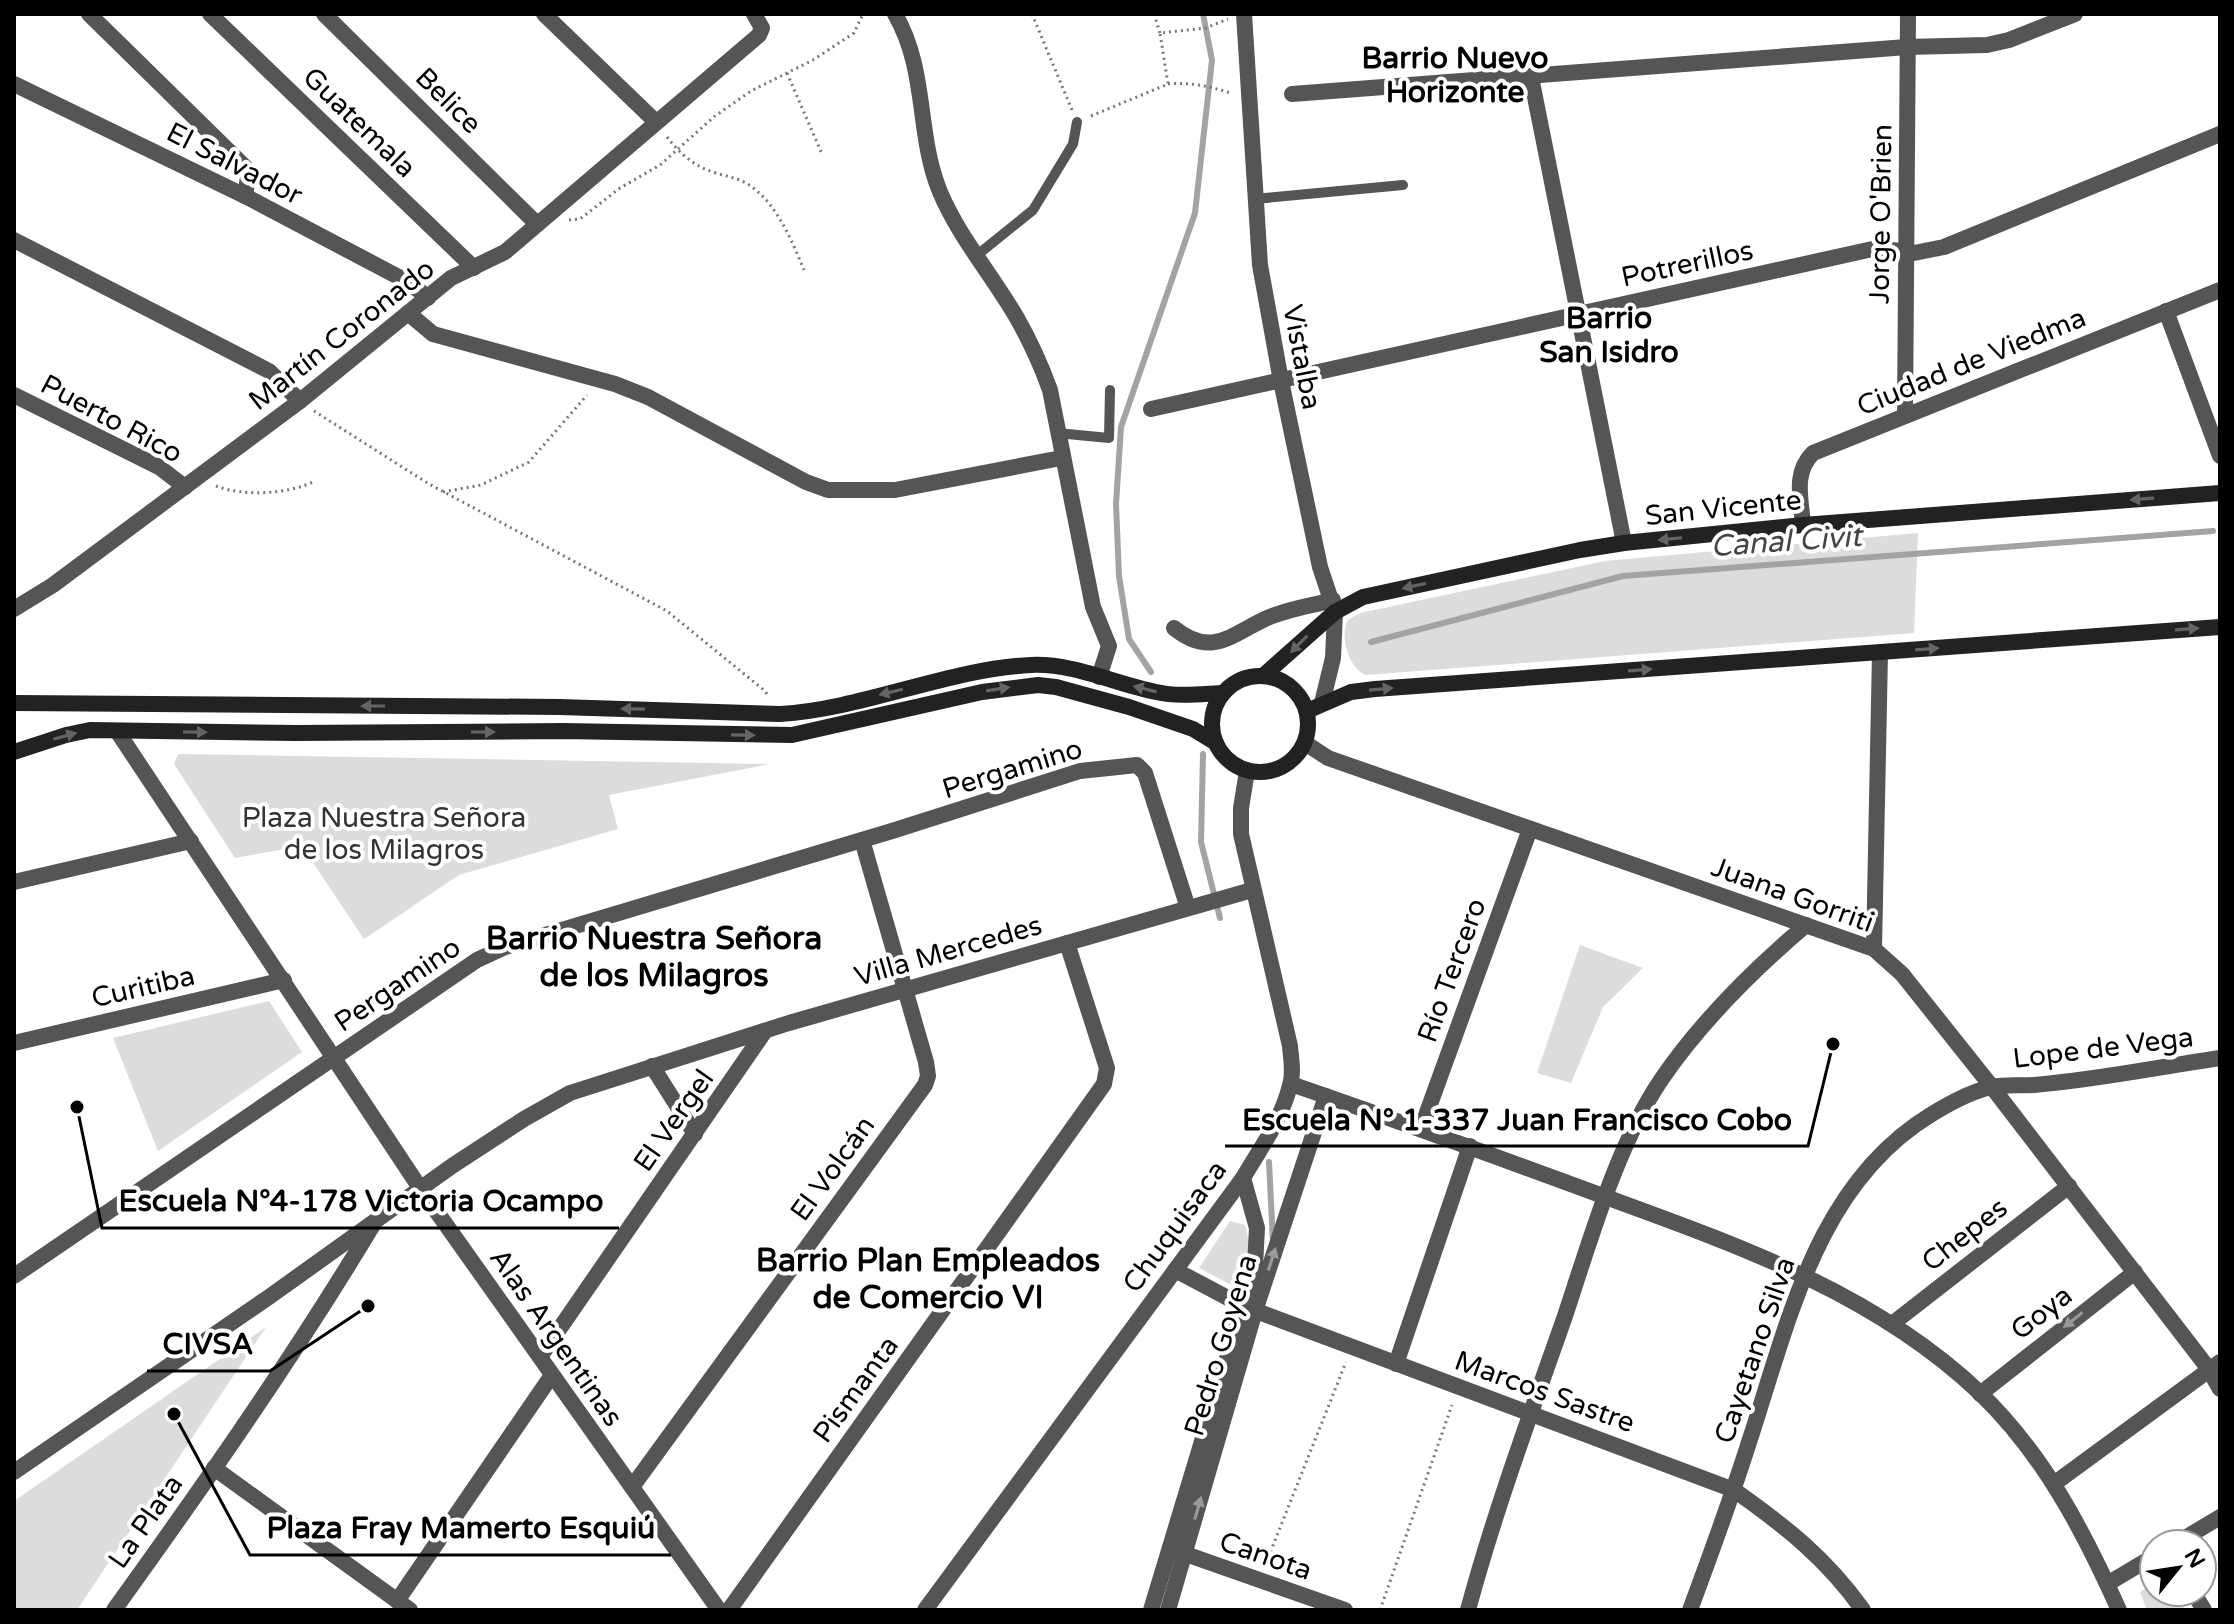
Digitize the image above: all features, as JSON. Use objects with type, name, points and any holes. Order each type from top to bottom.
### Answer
[{"type":"main road","name":"San Vicente","points":[[1263,676],[1334,606],[1580,550],[1803,525],[2220,493]]},
{"type":"main road","points":[[1314,707],[1351,692],[1375,689],[2220,627]]},
{"type":"main road","points":[[14,703],[575,708],[780,714],[813,710],[1016,666],[1054,666],[1170,694],[1223,693]]},
{"type":"main road","points":[[1216,743],[1213,717],[1223,693],[1241,679],[1275,678],[1314,707]]},
{"type":"main road","points":[[14,752],[78,732],[117,731],[563,731],[792,735],[982,692],[1038,685],[1129,707],[1193,729],[1216,743],[1225,756],[1247,771],[1268,771],[1284,766],[1296,756],[1305,743],[1314,707]]},
{"type":"street","points":[[89,14],[245,167],[248,177],[245,196]]},
{"type":"street","name":"Guatemala","points":[[210,14],[474,268]]},
{"type":"street","name":"Belice","points":[[324,14],[537,224]]},
{"type":"street","points":[[544,14],[656,122]]},
{"type":"street","points":[[895,14],[914,55],[928,145],[939,191],[976,256],[1016,316],[1038,357],[1050,390],[1061,458],[1093,607],[1109,646],[1099,677]]},
{"type":"street","name":"Jorge O'Brien","points":[[1905,415],[1908,14]]},
{"type":"street","points":[[1292,94],[1907,47],[1987,45],[2009,40],[2075,14]]},
{"type":"street","name":"Vistalba","points":[[1244,15],[1260,265],[1320,567],[1334,606],[1333,658],[1314,707]]},
{"type":"street","name":"Martín Coronado","points":[[14,609],[53,585],[300,401],[451,278],[505,252],[759,35],[758,21]]},
{"type":"street","points":[[1531,77],[1624,543]]},
{"type":"street","name":"El Salvador","points":[[14,84],[245,196],[410,283],[428,298]]},
{"type":"street","name":"Potrerillos","points":[[1151,409],[1877,248],[1924,252],[1944,247],[2220,134]]},
{"type":"street","points":[[14,240],[269,371],[300,401]]},
{"type":"street","name":"Ciudad de Viedma","points":[[1803,525],[1800,475],[1803,463],[1813,453],[2220,290]]},
{"type":"street","points":[[2166,311],[2220,456]]},
{"type":"street","points":[[408,313],[433,334],[600,380],[648,397],[806,482],[828,490],[895,490],[1061,458]]},
{"type":"street","name":"Puerto Rico","points":[[14,395],[192,482]]},
{"type":"street","name":"San Vicente","points":[[1174,628],[1186,638],[1199,643],[1217,643],[1265,619],[1334,606]]},
{"type":"street","points":[[1874,949],[1880,653]]},
{"type":"street","name":"Alas Argentinas","points":[[117,731],[420,1188],[719,1610]]},
{"type":"street","name":"Juana Gorriti","points":[[1305,743],[1328,758],[1874,949],[1902,974],[2135,1272],[2214,1365],[2220,1389]]},
{"type":"street","name":"Pergamino","points":[[14,1276],[477,960],[505,947],[1080,771],[1137,765],[1145,773],[1188,908]]},
{"type":"street","name":"Chuquisaca","points":[[925,1610],[1243,1178],[1282,1109],[1291,1084],[1290,1046],[1241,834],[1241,808],[1247,771]]},
{"type":"street","name":"Río Tercero","points":[[1421,1129],[1530,829]]},
{"type":"street","name":"El Volcán","points":[[632,1487],[925,1085],[928,1076],[926,1062],[862,840]]},
{"type":"street","points":[[14,882],[191,841]]},
{"type":"street","name":"Villa Mercedes","points":[[14,1472],[420,1188],[570,1093],[906,989],[1252,890]]},
{"type":"street","points":[[1468,1610],[1492,1527],[1606,1197],[1645,1108],[1669,1069],[1738,987],[1806,925]]},
{"type":"street","name":"Pismanta","points":[[729,1610],[1104,1084],[1107,1068],[1067,943]]},
{"type":"street","name":"Curitiba","points":[[14,1043],[284,980]]},
{"type":"street","name":"El Vergel","points":[[540,1357],[765,1031]]},
{"type":"street","name":"Lope de Vega","points":[[1992,1087],[2034,1085],[2220,1058]]},
{"type":"street","points":[[652,1066],[695,1134]]},
{"type":"street","points":[[1291,1084],[1689,1227],[1803,1274],[1892,1324],[1942,1359],[2019,1435],[2055,1483],[2077,1521],[2119,1610]]},
{"type":"street","name":"Cayetano Silva","points":[[1690,1610],[1734,1490],[1803,1274],[1834,1215],[1860,1176],[1891,1144],[1951,1103],[1992,1087]]},
{"type":"street","name":"Pedro Goyena","points":[[1151,1610],[1177,1551],[1249,1309],[1326,1096]]},
{"type":"street","points":[[1396,1364],[1470,1146]]},
{"type":"street","name":"Pedro Goyena","points":[[1243,1178],[1258,1243],[1249,1309]]},
{"type":"street","name":"Chepes","points":[[1892,1324],[2069,1186]]},
{"type":"street","name":"La Plata","points":[[114,1610],[214,1468],[336,1286],[376,1220]]},
{"type":"street","name":"Marcos Sastre","points":[[1175,1270],[1249,1309],[1734,1490],[1788,1528],[1815,1552],[1863,1610]]},
{"type":"street","name":"Goya","points":[[1980,1394],[2135,1272]]},
{"type":"street","points":[[2055,1483],[2214,1365]]},
{"type":"street","points":[[214,1468],[404,1605],[552,1375]]},
{"type":"street","points":[[2202,1528],[2220,1517]]},
{"type":"street","name":"Pedro Goyena","points":[[1168,1610],[1177,1551]]},
{"type":"street","name":"Canota","points":[[1177,1551],[1259,1580],[1315,1605],[1345,1610]]},
{"type":"street","points":[[2107,1584],[2138,1566]]},
{"type":"lane","points":[[976,256],[1033,210],[1073,144],[1077,122]]},
{"type":"lane","points":[[1255,199],[1403,185]]},
{"type":"lane","points":[[1057,433],[1109,438],[1110,390]]},
{"type":"path","points":[[555,208],[567,220],[580,219],[620,188],[678,151],[715,116],[751,91],[813,60],[854,33],[863,14]]},
{"type":"path","points":[[1032,14],[1077,122],[1168,84],[1211,86],[1251,101]]},
{"type":"path","points":[[1154,14],[1168,84]]},
{"type":"path","points":[[1160,33],[1206,28],[1244,15]]},
{"type":"path","points":[[787,73],[822,154]]},
{"type":"path","points":[[656,122],[678,151],[700,168],[734,178],[759,193],[788,231],[804,270]]},
{"type":"path","points":[[443,492],[481,485],[529,462],[600,380]]},
{"type":"path","points":[[300,401],[443,492],[667,611],[765,691],[780,714]]},
{"type":"path","name":"Puerto Rico","points":[[192,482],[265,493],[299,489],[315,481]]},
{"type":"path","points":[[1259,1580],[1351,1347]]},
{"type":"path","points":[[1380,1610],[1458,1386]]},
{"type":"green space","points":[[1918,533],[1914,633],[1366,675],[1350,659],[1345,643],[1348,620],[1360,613],[1605,561]]},
{"type":"green space","name":"Plaza Nuestra Señora de los Milagros","points":[[178,754],[770,764],[609,795],[618,829],[459,875],[364,939],[302,846],[235,858],[174,764]]},
{"type":"green space","points":[[1580,945],[1643,968],[1603,1007],[1571,1083],[1537,1073]]},
{"type":"green space","points":[[269,1001],[302,1052],[158,1151],[113,1038]]},
{"type":"green space","points":[[1230,1221],[1245,1225],[1250,1245],[1239,1289],[1199,1268]]},
{"type":"green space","points":[[266,1327],[77,1610],[14,1610],[14,1501]]},
{"type":"green space","points":[[2146,1608],[2185,1610],[2147,1610]]},
{"type":"waterway","points":[[1151,672],[1129,639],[1119,576],[1116,504],[1121,427],[1195,213],[1212,60],[1203,14]]},
{"type":"waterway","name":"Canal Civit","points":[[1371,642],[1623,576],[2213,531]]},
{"type":"waterway","name":"Canal Civit","points":[[1203,754],[1201,842],[1220,918]]},
{"type":"waterway","name":"Canal Civit","points":[[1269,1162],[1273,1242]]},
{"type":"place","name":"Escuela N° 1-337 Juan Francisco Cobo","points":[[1833,1044]]},
{"type":"place","name":"Escuela N°4-178 Victoria Ocampo","points":[[77,1107]]},
{"type":"place","name":"CIVSA","points":[[368,1306]]},
{"type":"place","name":"Plaza Fray Mamerto Esquiú","points":[[174,1414]]},
{"type":"district","name":"Barrio Nuevo Horizonte","points":[[1455,75]]},
{"type":"district","name":"Barrio San Isidro","points":[[1609,335]]},
{"type":"district","name":"Barrio Nuestra Señora de los Milagros","points":[[654,956]]},
{"type":"district","name":"Barrio Plan Empleados de Comercio VI","points":[[928,1278]]}]
